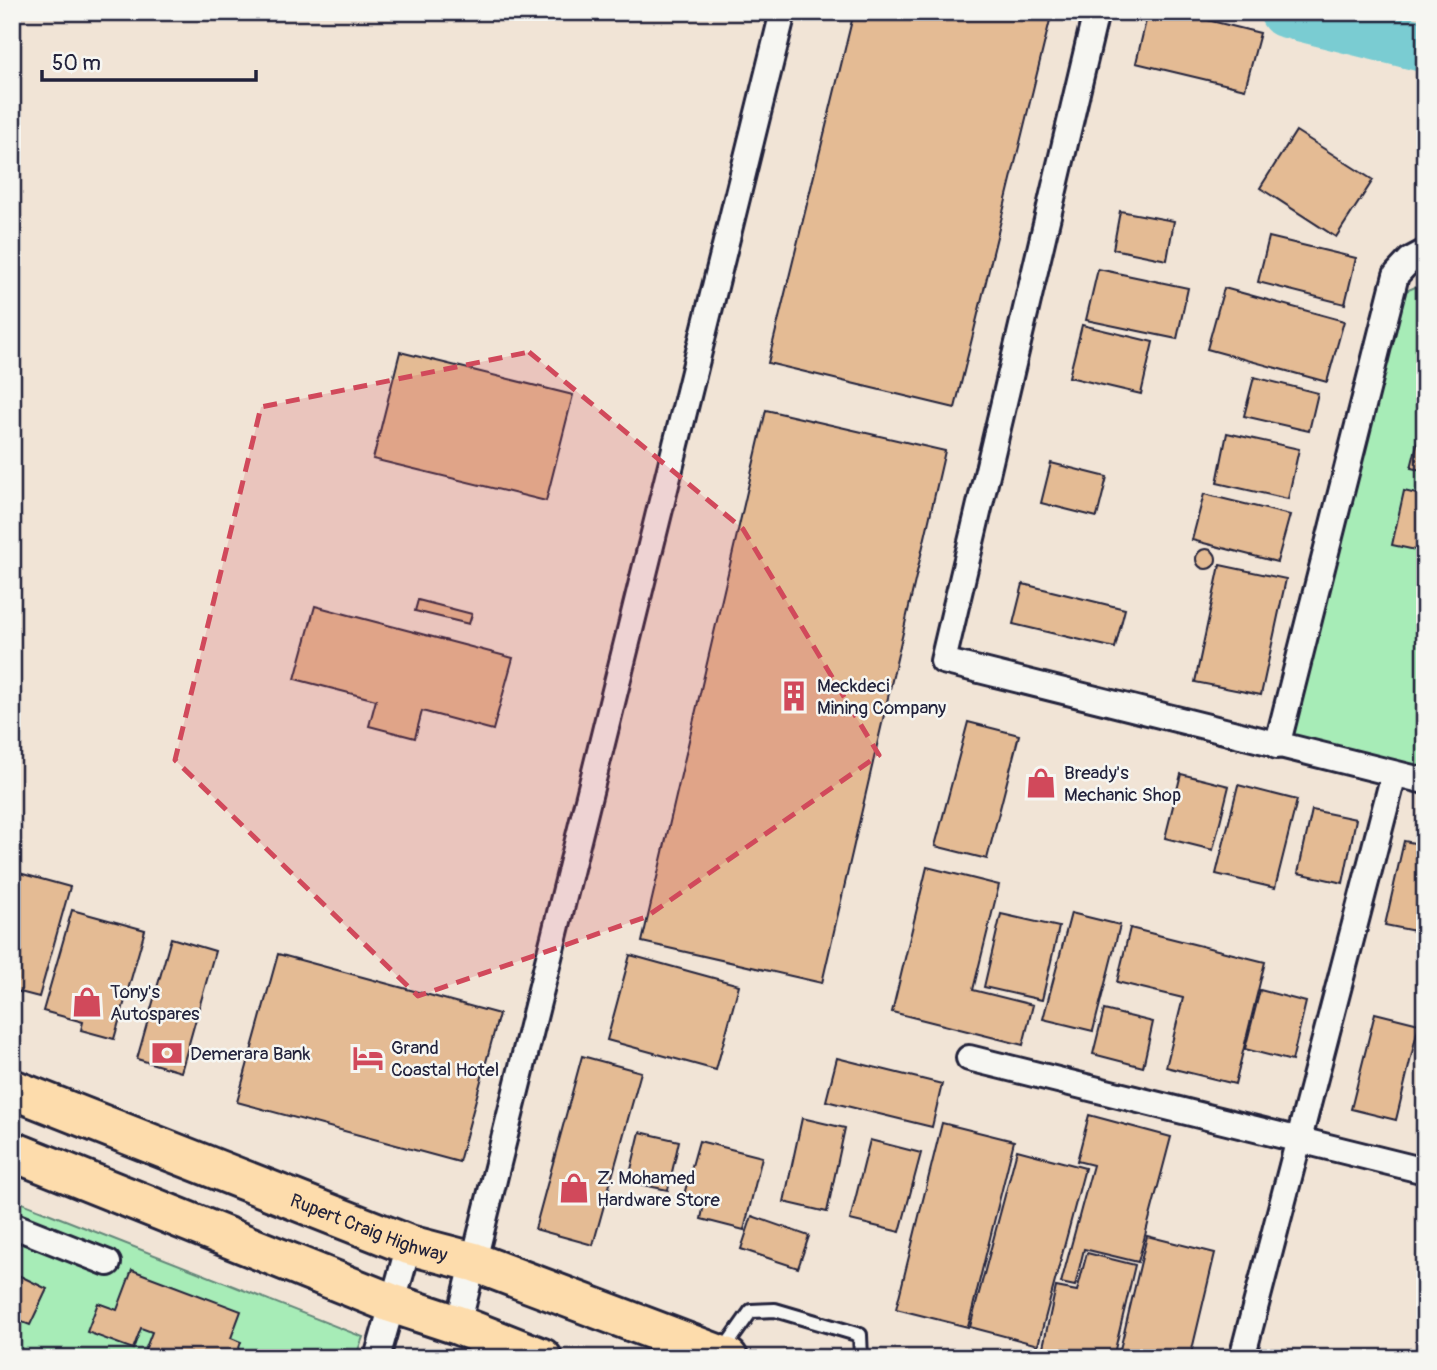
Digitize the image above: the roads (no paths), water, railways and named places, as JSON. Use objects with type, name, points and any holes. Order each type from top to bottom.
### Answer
[{"type":"main road","name":"Rupert Craig Highway","points":[[12,1089],[409,1245],[474,1262],[724,1356]]},
{"type":"main road","points":[[12,1152],[391,1303],[458,1325],[542,1358]]},
{"type":"street","points":[[458,1325],[783,12]]},
{"type":"street","points":[[1096,12],[943,661],[1425,781]]},
{"type":"street","points":[[1276,746],[1396,275],[1410,260],[1425,252]]},
{"type":"street","points":[[1242,1358],[1394,774]]},
{"type":"street","points":[[969,1058],[1425,1171]]},
{"type":"street","points":[[12,1225],[108,1263]]},
{"type":"street","points":[[377,1358],[409,1245]]},
{"type":"lane","points":[[724,1356],[751,1311],[775,1310],[860,1335],[861,1358]]},
{"type":"waterway","points":[[1285,12],[1425,47]]},
{"type":"place","name":"Meckdeci Mining Company","points":[[794,696]]},
{"type":"place","name":"Bready's Mechanic Shop","points":[[1041,783]]},
{"type":"place","name":"Tony's Autospares","points":[[87,1002]]},
{"type":"place","name":"Demerara Bank","points":[[167,1053]]},
{"type":"place","name":"Grand Coastal Hotel","points":[[368,1058]]},
{"type":"place","name":"Z. Mohamed Hardware Store","points":[[574,1188]]}]
